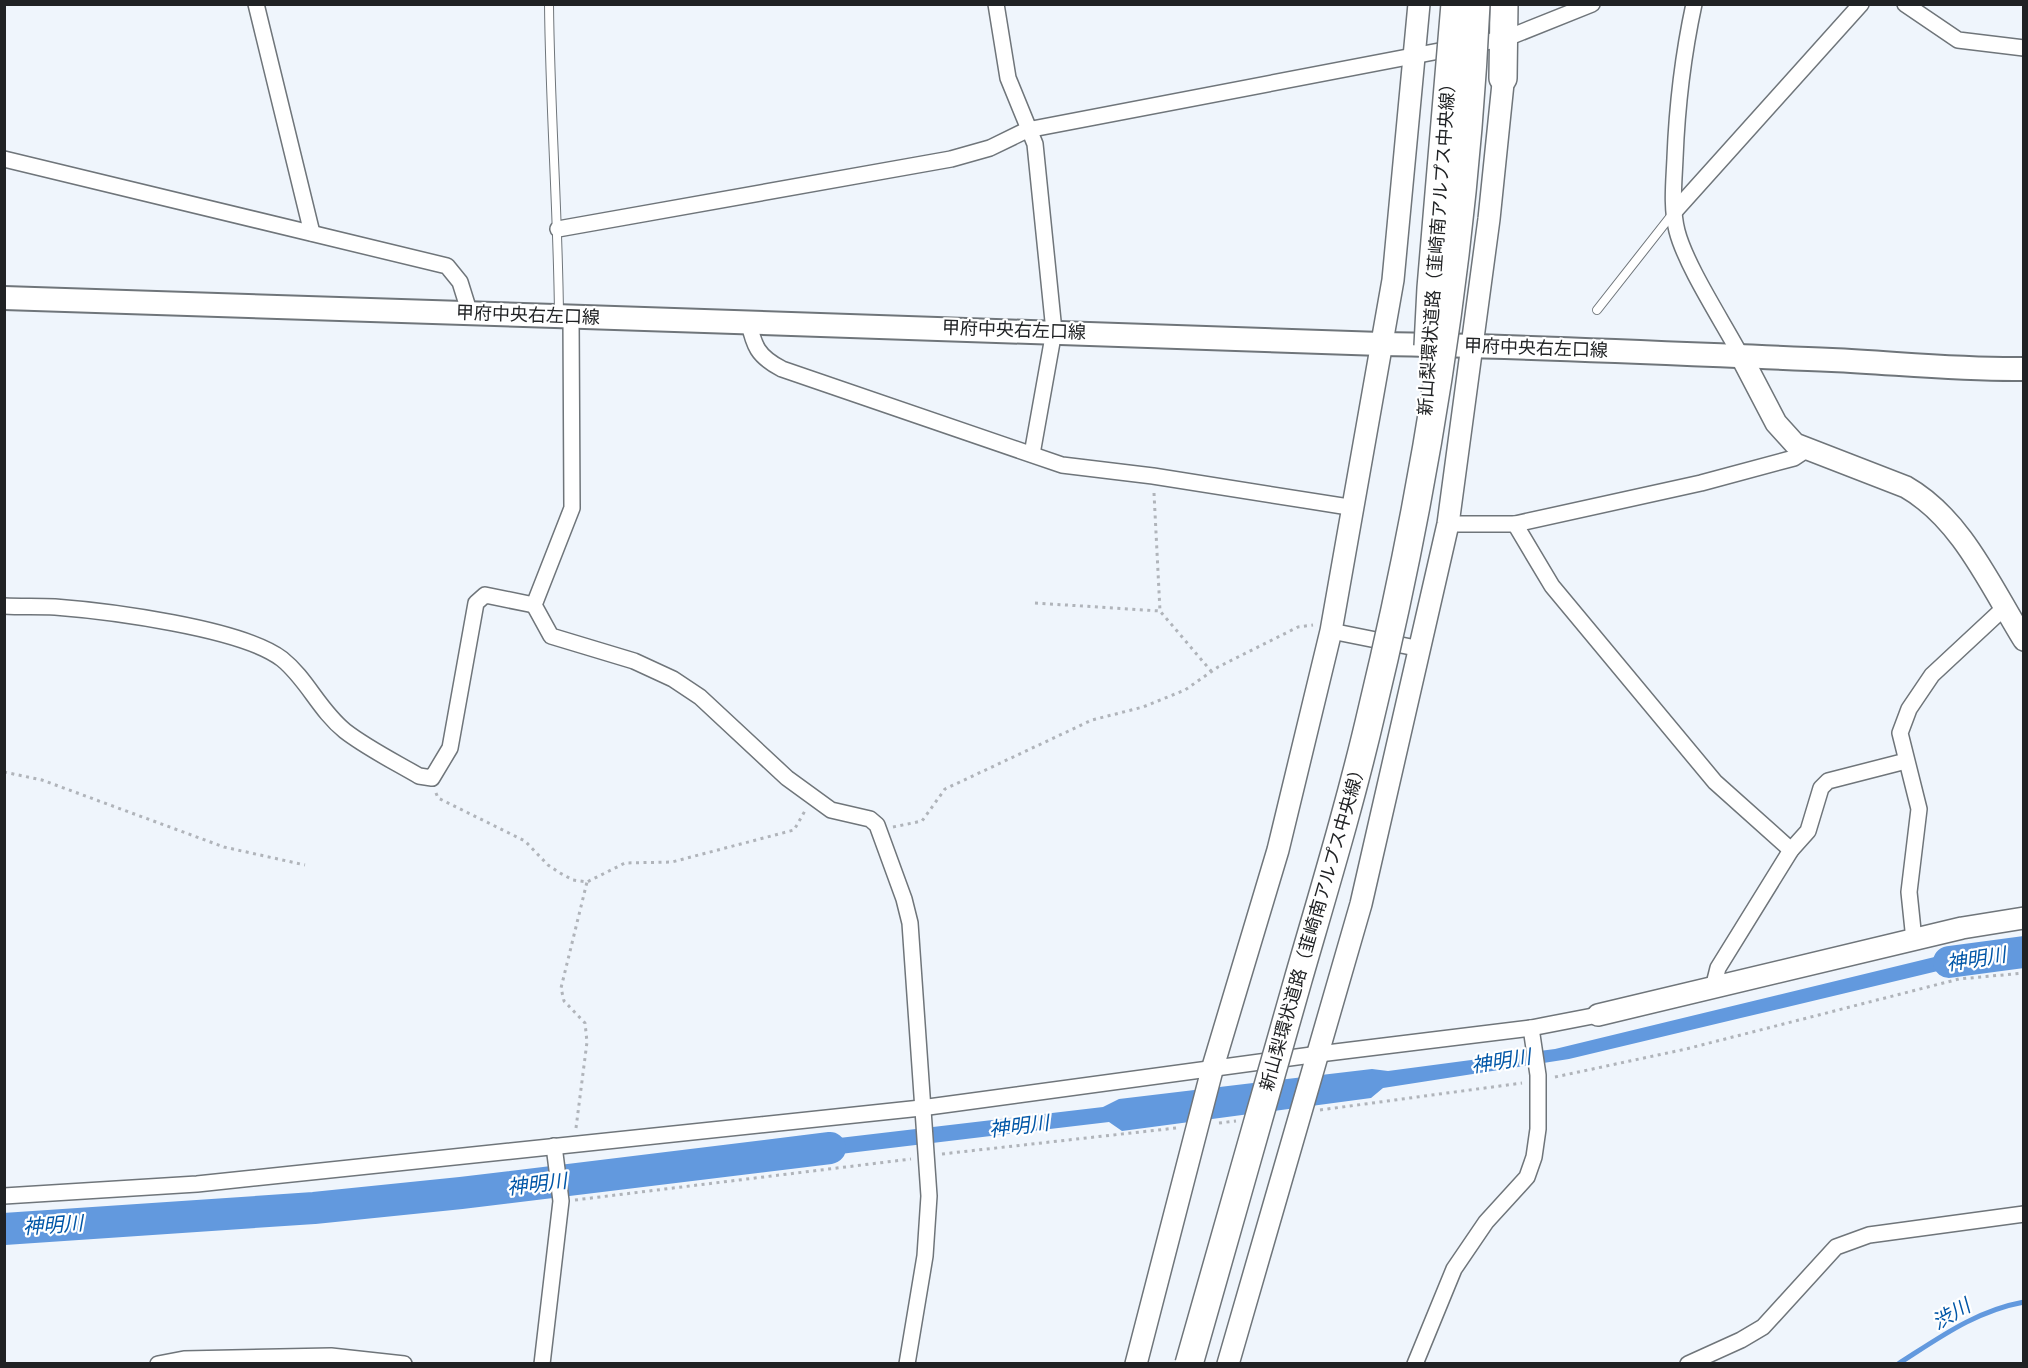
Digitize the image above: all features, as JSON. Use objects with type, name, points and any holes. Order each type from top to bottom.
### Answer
[{"type":"highway","name":"新山梨環状道路（韮崎南アルプス中央線）","points":[[1420,485],[1431,288],[1455,4]]},
{"type":"highway","name":"新山梨環状道路（韮崎南アルプス中央線）","points":[[1189,1364],[1348,807],[1372,709],[1420,485],[1442,361],[1462,212],[1472,93],[1476,4]]},
{"type":"highway","points":[[1503,78],[1504,4]]},
{"type":"main road","name":"甲府中央右左口線","points":[[4,298],[565,317],[748,320],[1381,344],[1472,345],[1741,356],[1980,370],[2024,369]]},
{"type":"street","points":[[256,4],[312,233]]},
{"type":"street","points":[[996,4],[1008,78],[1027,130],[1035,144],[1054,331],[1032,454]]},
{"type":"street","points":[[1136,1364],[1210,1077],[1278,850],[1331,631],[1355,508],[1393,280],[1419,4]]},
{"type":"street","points":[[1505,39],[1510,4]]},
{"type":"street","points":[[558,229],[951,159],[990,148],[1027,130],[1415,58],[1505,39],[1592,4]]},
{"type":"street","points":[[1695,4],[1685,45],[1676,130],[1675,211],[1677,231],[1685,252],[1784,435],[1806,450],[1882,476],[1923,497],[1960,536],[2024,640]]},
{"type":"street","points":[[1675,211],[1861,4]]},
{"type":"street","points":[[1905,4],[1958,40],[2024,48]]},
{"type":"street","points":[[1228,1364],[1361,904],[1448,524],[1472,345],[1503,78]]},
{"type":"street","points":[[4,159],[447,266],[460,282],[470,314]]},
{"type":"street","points":[[534,605],[572,508],[565,317]]},
{"type":"street","points":[[748,320],[754,345],[766,361],[782,369],[1062,465],[1153,476],[1355,508]]},
{"type":"street","points":[[1448,524],[1515,524],[1701,483],[1794,458],[1806,450]]},
{"type":"street","points":[[1515,524],[1552,586],[1715,782],[1791,850]]},
{"type":"street","points":[[4,606],[53,607],[137,617],[218,633],[246,642],[280,657],[300,676],[323,708],[345,731],[419,776],[432,778],[450,748],[476,603],[485,595],[534,605],[551,636],[634,661],[673,679],[700,697],[787,778],[831,810],[870,819],[879,831],[904,899],[910,923],[921,1112],[926,1152],[928,1196],[924,1256],[907,1364]]},
{"type":"street","points":[[1914,940],[1909,892],[1919,809],[1900,733],[1909,709],[1932,675],[2004,608]]},
{"type":"street","points":[[1331,631],[1421,649]]},
{"type":"street","points":[[1713,987],[1718,968],[1791,850],[1808,831],[1821,788],[1828,781],[1906,761]]},
{"type":"street","points":[[4,1196],[198,1184],[555,1153],[574,1144],[921,1112],[1210,1077],[1532,1033],[1598,1015],[1962,928],[2024,918]]},
{"type":"street","points":[[1415,1364],[1454,1269],[1486,1222],[1527,1178],[1534,1157],[1538,1129],[1538,1075],[1532,1033]]},
{"type":"street","points":[[542,1364],[560,1197],[555,1153]]},
{"type":"street","points":[[1688,1364],[1741,1340],[1763,1327],[1836,1247],[1869,1235],[2024,1214]]},
{"type":"street","points":[[158,1364],[184,1359],[332,1356],[404,1364]]},
{"type":"lane","points":[[549,4],[551,127],[565,317]]},
{"type":"lane","points":[[1597,310],[1675,211]]},
{"type":"path","points":[[1153,476],[1160,611],[1212,672]]},
{"type":"path","points":[[1035,603],[1160,611]]},
{"type":"path","points":[[879,831],[922,821],[945,789],[1092,720],[1143,707],[1185,690],[1212,672],[1298,627],[1316,625],[1331,631]]},
{"type":"path","points":[[4,772],[42,780],[224,847],[305,865]]},
{"type":"path","points":[[432,778],[438,798],[525,841],[548,865],[560,873],[573,880],[587,882],[625,863],[672,862],[794,830],[813,797]]},
{"type":"path","points":[[574,1144],[587,1042],[585,1023],[564,1001],[561,988],[587,882]]},
{"type":"water","points":[[1990,946],[1993,963],[1942,970],[1569,1059],[1383,1088],[1371,1098],[1122,1131],[1109,1122],[790,1160],[788,1144],[1103,1107],[1119,1099],[1372,1069],[1388,1071],[1555,1049],[1951,953]]},
{"type":"waterway","name":"神明川","points":[[1949,962],[2024,952]]},
{"type":"waterway","name":"神明川","points":[[4,1229],[314,1208],[461,1193],[830,1148]]},
{"type":"waterway","name":"渋川","points":[[1898,1364],[1973,1319],[2006,1306],[2024,1302]]}]
